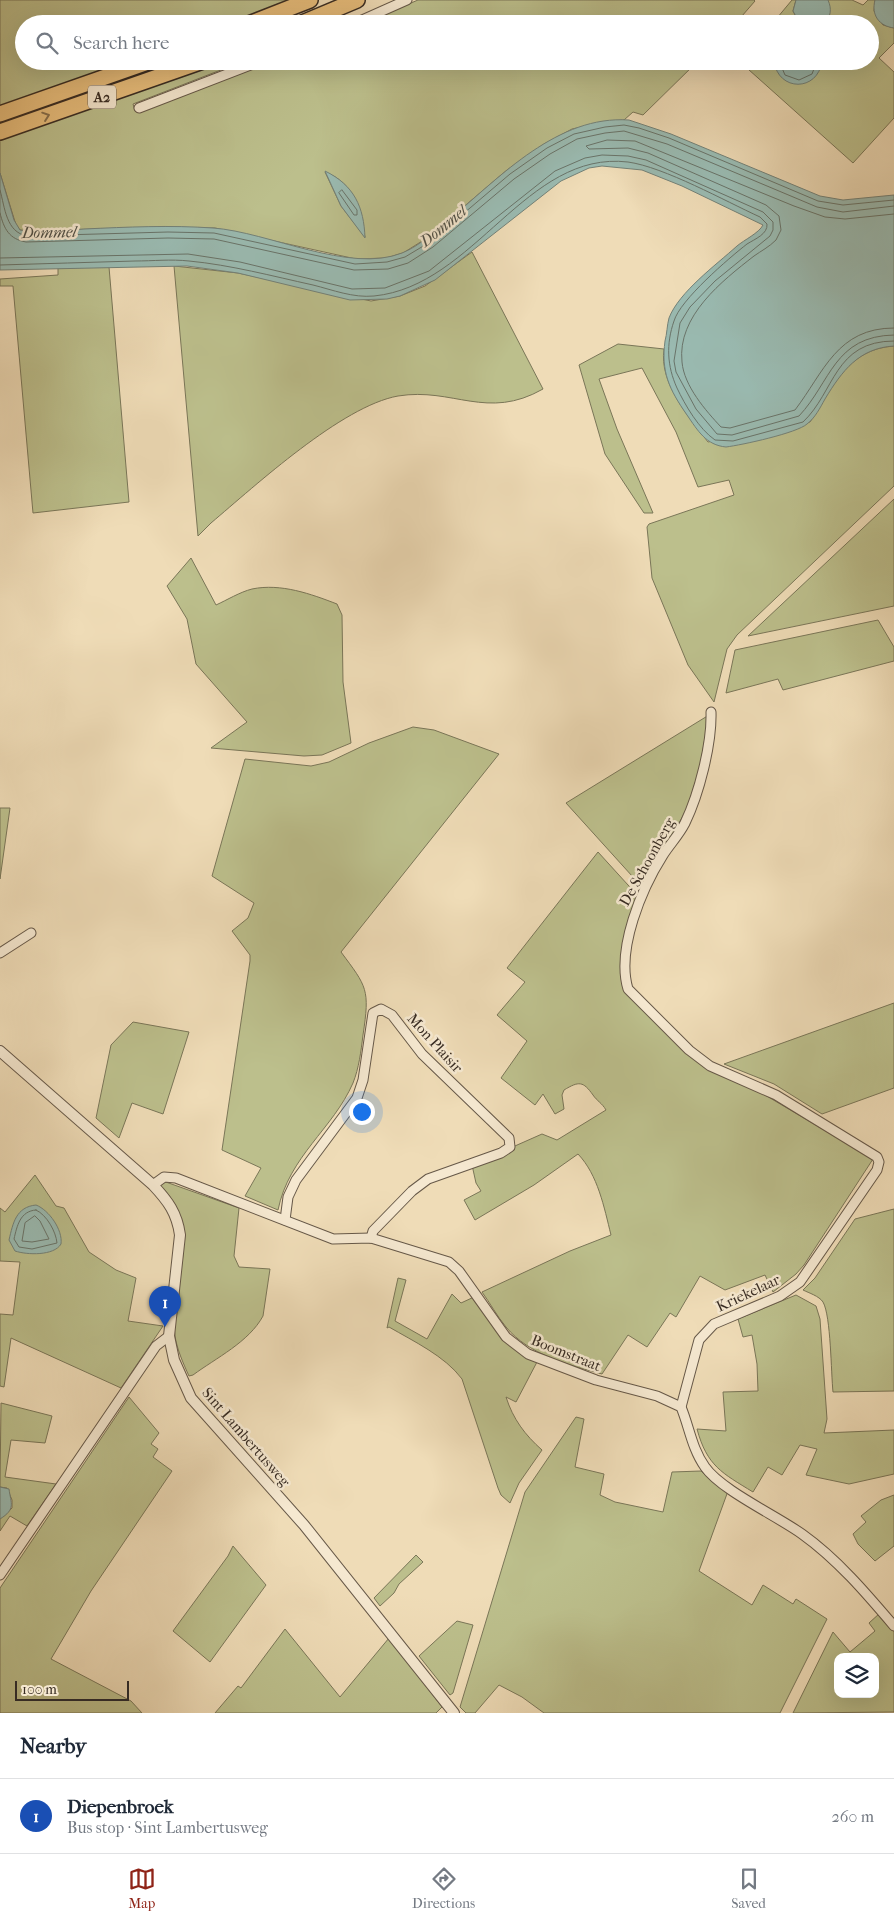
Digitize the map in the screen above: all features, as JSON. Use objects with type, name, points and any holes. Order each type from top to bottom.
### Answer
[{"type":"highway","points":[[272,15],[310,0]]},
{"type":"highway","points":[[322,15],[358,0]]},
{"type":"highway","name":"A2","points":[[0,114],[126,70]]},
{"type":"highway","name":"A2","points":[[0,132],[177,70]]},
{"type":"street","points":[[373,15],[407,0]]},
{"type":"street","points":[[139,108],[238,70]]},
{"type":"street","name":"De Schoonberg","points":[[711,712],[712,730],[706,758],[685,822],[663,856],[631,920],[624,976],[628,989],[689,1050],[710,1066],[776,1095],[877,1157],[879,1162]]},
{"type":"street","points":[[0,953],[31,933]]},
{"type":"street","name":"Mon Plaisir","points":[[285,1220],[288,1197],[296,1180],[357,1098],[363,1080],[373,1013],[381,1009],[392,1015],[422,1054],[509,1138],[510,1147],[493,1156],[428,1179],[412,1190],[373,1231],[369,1237],[371,1238]]},
{"type":"street","name":"Sint Lambertusweg","points":[[0,1051],[153,1185],[174,1211],[180,1235],[169,1336],[184,1385],[199,1410],[304,1525],[454,1713]]},
{"type":"street","name":"Kriekelaar","points":[[681,1407],[699,1340],[705,1332],[714,1324],[780,1296],[800,1282],[877,1170],[879,1162]]},
{"type":"street","name":"Boomstraat","points":[[153,1185],[164,1177],[176,1178],[333,1239],[371,1238],[449,1262],[459,1271],[506,1336],[528,1354],[596,1380],[657,1396],[681,1407]]},
{"type":"street","points":[[0,1575],[156,1346],[169,1336]]},
{"type":"street","points":[[681,1407],[696,1450],[705,1468],[720,1482],[803,1535],[851,1578],[894,1626]]},
{"type":"green space","points":[[0,0],[292,0],[254,15],[15,15],[15,70],[106,70],[0,106]]},
{"type":"green space","points":[[418,0],[755,1],[743,15],[383,15]]},
{"type":"green space","points":[[792,0],[796,0],[793,11],[795,15],[780,15]]},
{"type":"green space","points":[[828,0],[852,0],[863,5],[868,0],[875,0],[874,11],[877,15],[828,15]]},
{"type":"green space","points":[[879,19],[883,25],[894,28],[894,43],[879,58]]},
{"type":"green space","points":[[879,58],[894,72],[894,118],[853,163],[749,70],[879,70]]},
{"type":"green space","points":[[194,70],[221,70],[133,104],[135,111],[248,70],[689,70],[643,115],[633,112],[624,120],[572,129],[544,144],[507,170],[427,238],[403,253],[386,258],[356,259],[215,228],[20,230],[16,225],[0,173],[0,139]],"holes":[[[325,172],[343,183],[354,198],[365,237],[341,206]]]},
{"type":"green space","points":[[472,252],[543,389],[523,398],[504,402],[487,403],[418,394],[398,396],[376,403],[351,415],[300,449],[198,536],[174,266],[238,273],[371,301],[400,296],[425,286]]},
{"type":"green space","points":[[109,267],[129,502],[33,513],[13,286],[0,286],[0,279],[58,275],[58,268]]},
{"type":"green space","points":[[618,344],[664,349],[664,362],[670,387],[684,410],[708,442],[810,422],[834,384],[853,362],[864,354],[894,346],[894,486],[737,635],[727,649],[714,702],[688,665],[652,578],[647,527],[649,524],[734,495],[729,480],[698,487],[676,432],[642,368],[599,379],[617,429],[653,513],[644,513],[605,454],[579,365]]},
{"type":"green space","points":[[894,499],[894,606],[748,636]]},
{"type":"green space","points":[[191,558],[216,605],[247,590],[274,587],[296,590],[337,604],[342,615],[343,682],[351,743],[322,755],[304,756],[211,748],[247,722],[196,664],[187,619],[167,586]]},
{"type":"green space","points":[[878,620],[894,647],[894,661],[783,690],[778,679],[726,693],[735,650]]},
{"type":"green space","points":[[709,715],[700,767],[687,809],[642,887],[566,803]]},
{"type":"green space","points":[[413,727],[434,730],[499,754],[341,952],[361,982],[366,998],[361,1053],[353,1083],[334,1115],[301,1158],[284,1191],[278,1210],[245,1196],[261,1168],[222,1150],[250,961],[250,955],[232,931],[248,918],[254,903],[212,876],[245,759],[311,766],[329,762],[369,743]]},
{"type":"green space","points":[[0,808],[10,808],[0,879]]},
{"type":"green space","points":[[598,852],[638,896],[627,931],[626,988],[679,1044],[873,1159],[804,1265],[796,1274],[773,1292],[765,1275],[725,1290],[700,1276],[676,1317],[670,1313],[647,1347],[628,1335],[602,1374],[550,1358],[526,1345],[506,1327],[482,1292],[570,1251],[611,1235],[599,1192],[585,1162],[578,1154],[534,1185],[475,1220],[464,1200],[481,1191],[476,1183],[472,1165],[542,1134],[557,1140],[606,1110],[586,1087],[577,1084],[564,1090],[562,1095],[564,1109],[555,1114],[543,1094],[535,1105],[501,1078],[527,1041],[497,1015],[525,982],[507,968]]},
{"type":"green space","points":[[894,1003],[894,1088],[822,1114],[774,1084],[724,1064]]},
{"type":"green space","points":[[133,1022],[189,1032],[163,1114],[132,1103],[119,1138],[96,1118],[111,1045]]},
{"type":"green space","points":[[35,1175],[56,1206],[64,1208],[89,1252],[116,1270],[136,1278],[128,1321],[163,1326],[121,1388],[11,1338],[4,1387],[0,1386],[0,1314],[13,1315],[20,1262],[0,1261],[0,1208],[5,1212]]},
{"type":"green space","points":[[163,1181],[239,1208],[234,1256],[239,1267],[270,1269],[263,1316],[257,1325],[241,1342],[189,1376],[182,1361],[175,1336],[175,1315],[184,1237],[181,1219],[173,1202],[159,1184]]},
{"type":"green space","points":[[894,1209],[894,1391],[833,1392],[826,1309],[819,1298],[803,1290],[815,1278],[855,1219]]},
{"type":"green space","points":[[398,1278],[406,1280],[395,1321],[427,1339],[452,1294],[461,1303],[474,1297],[500,1335],[516,1350],[537,1362],[516,1402],[506,1397],[520,1426],[542,1450],[519,1483],[510,1503],[501,1495],[498,1488],[462,1379],[438,1356],[389,1327],[387,1328]]},
{"type":"green space","points":[[796,1295],[816,1306],[820,1319],[827,1419],[824,1433],[894,1430],[894,1474],[849,1484],[806,1475],[817,1449],[800,1445],[782,1475],[768,1467],[753,1492],[724,1473],[706,1452],[697,1429],[726,1431],[723,1392],[758,1391],[757,1364],[752,1335],[743,1337],[738,1319]]},
{"type":"green space","points":[[129,1397],[159,1433],[151,1444],[158,1449],[153,1457],[172,1471],[91,1591],[51,1659],[131,1701],[142,1713],[0,1713],[0,1588]]},
{"type":"green space","points":[[1,1403],[52,1416],[45,1443],[11,1440],[5,1477],[56,1484],[27,1526],[10,1516],[0,1531],[0,1519],[12,1508],[12,1500],[7,1488],[0,1487]]},
{"type":"green space","points":[[576,1417],[584,1419],[575,1467],[604,1474],[600,1495],[615,1502],[663,1512],[672,1472],[701,1471],[710,1480],[728,1491],[699,1571],[752,1605],[763,1585],[793,1604],[796,1599],[827,1619],[780,1713],[544,1713],[522,1697],[499,1685],[475,1713],[466,1713],[460,1707],[525,1492]]},
{"type":"green space","points":[[894,1495],[894,1546],[875,1561],[858,1544],[853,1534],[866,1522],[861,1516],[881,1500]]},
{"type":"green space","points":[[233,1546],[266,1585],[210,1662],[173,1631],[228,1556]]},
{"type":"green space","points":[[416,1555],[423,1562],[399,1584],[394,1593],[380,1606],[374,1598]]},
{"type":"green space","points":[[880,1613],[894,1630],[894,1712],[793,1713],[833,1632],[850,1652],[875,1631],[869,1623]]},
{"type":"green space","points":[[457,1621],[473,1625],[453,1693],[450,1695],[419,1656]]},
{"type":"green space","points":[[285,1629],[340,1697],[389,1638],[442,1707],[436,1713],[215,1713],[238,1686],[241,1688]]},
{"type":"water","points":[[796,0],[828,0],[830,7],[829,15],[795,15],[793,11]]},
{"type":"water","points":[[875,0],[894,0],[894,28],[884,25],[879,21],[879,15],[875,15]]},
{"type":"water","points":[[819,70],[806,83],[798,84],[790,83],[777,71]]},
{"type":"water","name":"Dommel","points":[[629,120],[671,134],[820,196],[843,200],[894,195],[894,346],[871,351],[861,356],[845,370],[810,422],[792,431],[769,438],[726,447],[719,446],[703,436],[681,406],[671,388],[665,371],[664,352],[669,318],[681,298],[699,279],[763,225],[682,186],[642,170],[602,166],[589,168],[561,181],[435,280],[400,296],[387,299],[350,300],[238,273],[187,266],[0,270],[0,173],[14,220],[20,230],[44,232],[149,227],[213,228],[235,231],[334,255],[358,259],[381,258],[402,253],[421,242],[511,167],[532,151],[555,138],[578,127],[603,121]]},
{"type":"water","points":[[325,171],[343,183],[356,198],[360,207],[365,238],[341,206]]},
{"type":"water","points":[[36,1205],[46,1211],[54,1221],[60,1233],[61,1244],[58,1248],[47,1253],[33,1254],[15,1251],[9,1240],[16,1217],[29,1206]]},
{"type":"water","points":[[0,1487],[9,1489],[11,1506],[8,1512],[0,1519]]},
{"type":"place","name":"Diepenbroek","points":[[165,1327]]}]
